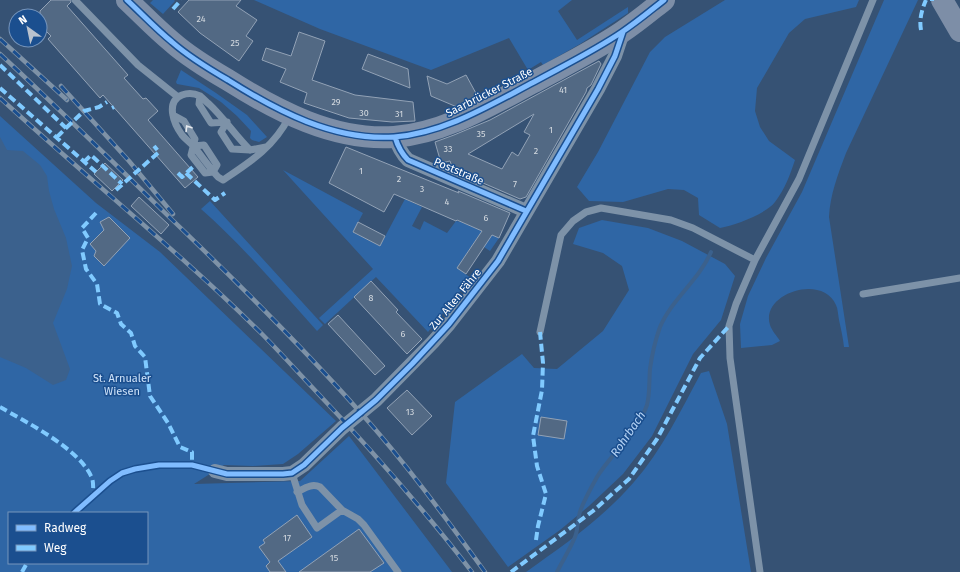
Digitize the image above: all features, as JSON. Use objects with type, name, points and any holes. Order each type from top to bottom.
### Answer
[{"type":"main road","name":"Saarbrücker Straße","points":[[127,0],[173,43],[200,63],[290,115],[314,125],[350,134],[395,137],[430,130],[467,117],[584,55],[623,32],[664,0]]},
{"type":"main road","points":[[942,0],[960,31]]},
{"type":"street","name":"Zur Alten Fähre","points":[[292,473],[304,465],[412,364],[450,324],[498,261],[606,75],[615,56],[623,32]]},
{"type":"street","name":"Poststraße","points":[[395,137],[398,148],[408,160],[526,211]]},
{"type":"street","points":[[215,471],[227,474],[292,473]]},
{"type":"lane","points":[[75,0],[138,65],[178,97]]},
{"type":"lane","points":[[760,572],[730,358],[729,326],[736,304],[755,260],[799,179],[873,0]]},
{"type":"lane","points":[[250,150],[227,122],[200,96],[192,93],[178,97],[172,108],[173,115],[184,121],[195,139],[194,146],[213,172],[223,180],[268,147],[281,132],[290,115]]},
{"type":"lane","points":[[200,96],[199,104],[211,123],[227,122]]},
{"type":"lane","points":[[227,122],[221,132],[232,149],[250,150],[268,147]]},
{"type":"lane","points":[[540,332],[561,236],[573,221],[586,212],[601,208],[671,220],[693,228],[755,260]]},
{"type":"lane","points":[[863,294],[960,278]]},
{"type":"lane","points":[[292,473],[302,505],[317,528],[342,510]]},
{"type":"lane","points":[[298,492],[309,486],[316,485],[320,487],[342,510],[358,519],[398,572]]},
{"type":"green space","points":[[153,0],[175,1],[163,14],[150,3]]},
{"type":"green space","points":[[254,0],[572,0],[558,11],[577,40],[628,7],[628,13],[580,44],[543,65],[541,62],[528,70],[509,38],[431,70],[320,29]]},
{"type":"green space","points":[[725,0],[859,0],[856,7],[805,19],[789,33],[757,88],[755,111],[760,127],[769,141],[795,160],[787,182],[779,197],[771,206],[758,215],[742,222],[720,228],[699,215],[698,198],[684,190],[668,189],[623,202],[589,201],[577,187],[598,152],[650,52],[665,37]]},
{"type":"green space","points":[[884,0],[918,0],[846,153],[837,177],[831,201],[829,217],[849,347],[844,347],[838,310],[829,295],[818,290],[806,289],[794,291],[783,297],[774,304],[769,314],[770,325],[780,341],[772,345],[741,348],[740,324],[748,296],[766,258],[802,192]]},
{"type":"green space","points":[[181,70],[247,115],[267,137],[259,142],[252,140],[250,138],[251,131],[221,102],[199,88],[177,84],[176,82]]},
{"type":"green space","name":"St. Arnualer Wiesen","points":[[0,116],[96,203],[160,252],[336,421],[298,454],[283,464],[253,466],[224,465],[194,484],[300,481],[349,436],[452,572],[0,572]]},
{"type":"green space","points":[[283,170],[363,213],[353,232],[380,246],[405,199],[422,207],[412,226],[420,230],[424,221],[447,233],[456,221],[499,238],[490,251],[475,241],[457,268],[471,278],[428,332],[376,277],[325,324],[319,318],[373,269]]},
{"type":"green space","points":[[210,201],[323,325],[317,331],[246,253],[201,209]]},
{"type":"green space","points":[[602,220],[648,228],[682,241],[725,264],[735,276],[721,320],[693,354],[652,436],[623,474],[589,506],[560,530],[508,567],[446,483],[455,402],[522,354],[534,368],[557,369],[603,331],[629,290],[622,266],[603,253],[573,244],[579,228]]},
{"type":"green space","points":[[709,371],[727,424],[751,572],[526,572],[569,541],[596,519],[634,482],[662,443],[701,373]]},
{"type":"shaded area","points":[[0,137],[7,150],[23,151],[40,165],[47,176],[54,209],[66,238],[72,266],[67,289],[53,323],[70,369],[66,380],[53,385],[26,368],[0,357]]},
{"type":"building","points":[[51,0],[70,0],[71,2],[67,6],[128,75],[124,78],[143,99],[146,98],[158,111],[148,120],[198,177],[185,188],[103,95],[100,98],[48,39],[51,36],[48,33],[48,8],[43,8]]},
{"type":"building","points":[[189,0],[241,0],[236,6],[257,20],[246,36],[253,41],[239,61],[200,33],[178,12]]},
{"type":"building","points":[[299,32],[325,41],[312,80],[355,95],[413,102],[415,121],[392,122],[349,118],[304,103],[307,93],[280,82],[286,69],[262,60],[266,48],[291,56]]},
{"type":"building","points":[[368,54],[408,69],[410,88],[362,69]]},
{"type":"building","points":[[599,61],[601,64],[591,85],[587,88],[526,197],[520,199],[453,170],[450,161],[441,163],[435,142],[490,120]],"holes":[[[534,114],[524,132],[530,135],[518,156],[512,152],[502,169],[468,154]]]},
{"type":"building","points":[[466,75],[478,97],[457,107],[431,96],[427,76],[447,84]]},
{"type":"building","points":[[346,147],[510,213],[499,238],[492,235],[466,274],[457,268],[482,231],[394,194],[384,212],[329,183]]},
{"type":"building","points":[[105,163],[123,180],[112,191],[94,174]]},
{"type":"building","points":[[139,197],[169,225],[161,234],[131,206]]},
{"type":"building","points":[[109,217],[130,238],[104,266],[94,256],[96,251],[90,244],[104,230],[100,222]]},
{"type":"building","points":[[358,222],[385,236],[380,246],[353,232]]},
{"type":"building","points":[[371,281],[398,310],[396,312],[422,339],[407,354],[354,297]]},
{"type":"building","points":[[338,315],[385,366],[375,375],[328,324]]},
{"type":"building","points":[[407,390],[432,416],[412,435],[387,408]]},
{"type":"building","points":[[541,417],[567,421],[564,439],[538,435]]},
{"type":"building","points":[[297,515],[312,537],[278,561],[286,572],[270,572],[266,566],[270,562],[259,547],[265,543],[263,540]]},
{"type":"building","points":[[359,529],[384,563],[370,572],[299,572]]},
{"type":"waterway","name":"Rohrbach","points":[[557,572],[575,537],[580,512],[592,486],[603,468],[631,434],[643,415],[649,396],[650,369],[655,342],[660,327],[671,307],[700,272],[711,252]]},
{"type":"railway","points":[[0,39],[67,100]]},
{"type":"railway","points":[[0,54],[213,259],[312,360],[393,450],[440,510],[485,572]]},
{"type":"railway","points":[[61,86],[129,161],[173,214]]},
{"type":"railway","points":[[0,98],[196,272],[280,352],[374,454],[434,524],[472,572]]},
{"type":"marked path","points":[[173,9],[181,0]]},
{"type":"marked path","points":[[921,30],[921,14],[926,0]]},
{"type":"marked path","points":[[0,65],[66,128],[56,138]]},
{"type":"marked path","points":[[0,88],[96,172]]},
{"type":"marked path","points":[[66,128],[84,111],[99,107],[107,102]]},
{"type":"marked path","points":[[116,190],[159,152],[154,146]]},
{"type":"marked path","points":[[84,162],[91,155],[122,184]]},
{"type":"marked path","points":[[178,173],[182,177],[194,166]]},
{"type":"marked path","points":[[186,173],[215,200],[225,193]]},
{"type":"marked path","points":[[96,213],[82,228],[88,238],[82,250],[86,269],[97,284],[100,304],[117,313],[121,324],[131,333],[135,346],[145,357],[150,396],[168,423],[180,447],[192,452],[192,465]]},
{"type":"marked path","points":[[511,572],[593,511],[629,479],[657,439],[700,358],[729,326]]},
{"type":"marked path","points":[[536,540],[546,494],[537,466],[533,436],[542,390],[543,363],[540,332]]},
{"type":"marked path","points":[[0,407],[37,428],[75,456],[92,478],[93,495]]},
{"type":"marked path","points":[[22,572],[26,564]]},
{"type":"cycle path","points":[[127,0],[160,32],[185,53],[266,103],[307,122],[328,129],[372,137],[394,137],[413,134],[431,130],[467,117],[601,46],[628,28],[664,0]]},
{"type":"cycle path","points":[[75,512],[110,481],[122,473],[135,469],[159,465],[192,465],[227,474],[283,474],[292,473],[304,465],[342,428],[376,400],[412,364],[449,324],[498,261],[598,89],[615,56],[623,32]]},
{"type":"cycle path","points":[[395,137],[400,150],[408,160],[526,211]]}]
